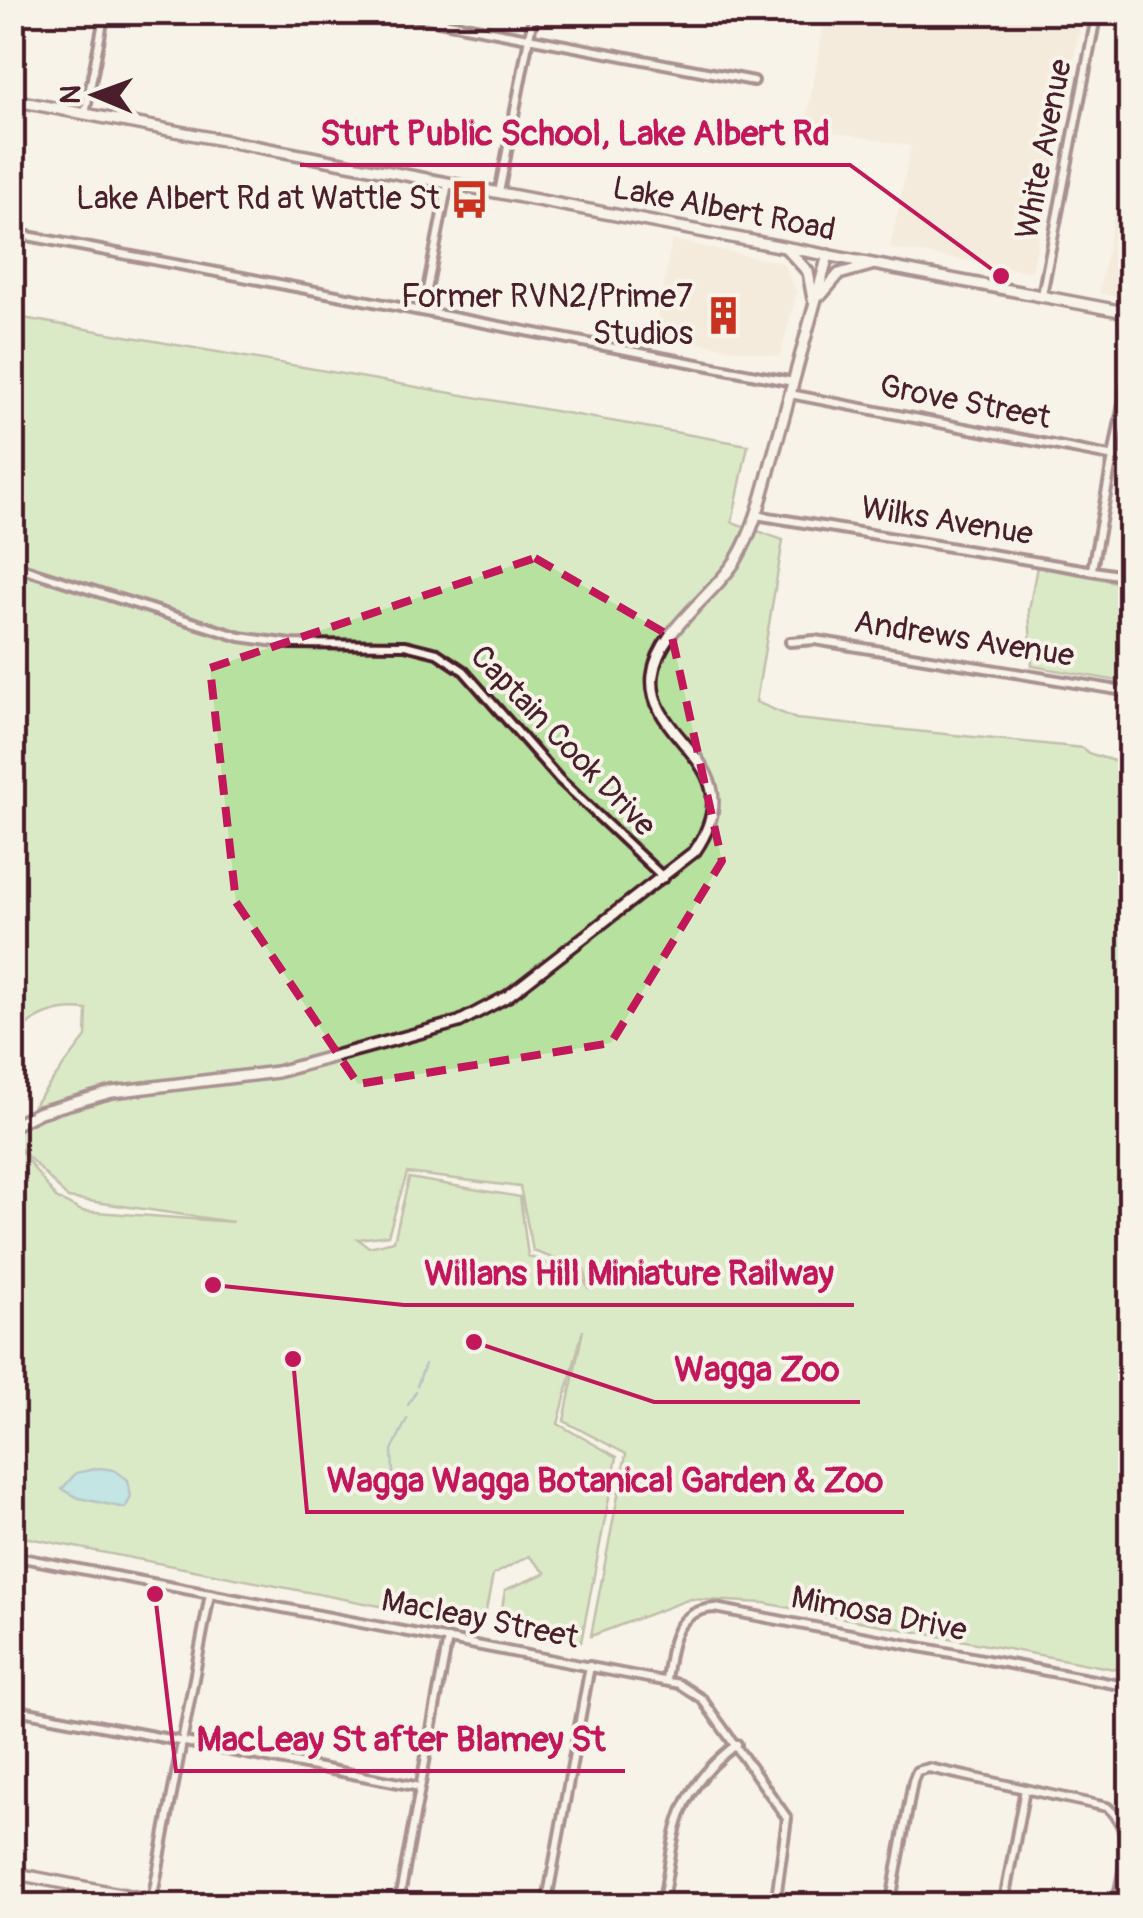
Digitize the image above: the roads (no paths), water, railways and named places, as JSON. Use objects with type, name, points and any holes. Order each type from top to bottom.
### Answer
[{"type":"street","points":[[85,114],[105,12]]},
{"type":"street","points":[[391,12],[754,82]]},
{"type":"street","points":[[499,193],[534,12]]},
{"type":"street","points":[[1063,12],[1096,16]]},
{"type":"street","name":"White Avenue","points":[[1042,296],[1096,16]]},
{"type":"street","name":"Lake Albert Road","points":[[12,100],[1130,312]]},
{"type":"street","points":[[424,310],[448,182]]},
{"type":"street","points":[[12,233],[793,382]]},
{"type":"street","points":[[783,246],[808,272],[813,312]]},
{"type":"street","points":[[12,1126],[40,1112],[112,1092],[277,1072],[459,1022],[508,996],[664,878],[705,836],[712,800],[702,764],[656,700],[656,661],[735,562],[756,515],[828,255]]},
{"type":"street","points":[[813,312],[831,280],[878,264]]},
{"type":"street","points":[[1092,569],[1130,366]]},
{"type":"street","name":"Grove Street","points":[[790,394],[1130,460]]},
{"type":"street","name":"Wilks Avenue","points":[[756,515],[1130,576]]},
{"type":"street","name":"Captain Cook Drive","points":[[12,565],[240,637],[292,644],[405,646],[437,653],[464,672],[559,779],[664,878]]},
{"type":"street","name":"Andrews Avenue","points":[[790,642],[815,640],[1130,692]]},
{"type":"street","name":"Macleay Street","points":[[12,1556],[666,1680],[702,1699],[788,1818],[775,1906]]},
{"type":"street","points":[[151,1903],[210,1594]]},
{"type":"street","name":"Mimosa Drive","points":[[666,1680],[678,1627],[692,1613],[715,1608],[1130,1687]]},
{"type":"street","points":[[398,1906],[448,1639]]},
{"type":"street","points":[[546,1906],[590,1666]]},
{"type":"street","points":[[12,1709],[420,1787]]},
{"type":"street","points":[[662,1906],[684,1802],[700,1775],[736,1744]]},
{"type":"street","points":[[890,1906],[917,1771],[929,1768],[1093,1800],[1118,1818],[1126,1848],[1116,1906]]},
{"type":"street","points":[[1003,1906],[1025,1789]]},
{"type":"street","points":[[12,1873],[182,1906]]},
{"type":"water","points":[[100,1468],[114,1470],[128,1480],[131,1497],[125,1508],[79,1498],[62,1489],[76,1473]]},
{"type":"waterway","points":[[417,1386],[425,1364]]},
{"type":"waterway","points":[[408,1405],[416,1391]]},
{"type":"waterway","points":[[386,1490],[393,1473],[392,1450],[407,1419]]},
{"type":"place","name":"Lake Albert Rd at Wattle St","points":[[470,199]]},
{"type":"place","name":"Sturt Public School, Lake Albert Rd","points":[[1001,276]]},
{"type":"place","name":"Former RVN2/Prime7 Studios","points":[[723,315]]},
{"type":"place","name":"Willans Hill Miniature Railway","points":[[213,1285]]},
{"type":"place","name":"Wagga Zoo","points":[[474,1342]]},
{"type":"place","name":"Wagga Wagga Botanical Garden & Zoo","points":[[293,1359]]},
{"type":"place","name":"MacLeay St after Blamey St","points":[[155,1594]]}]
